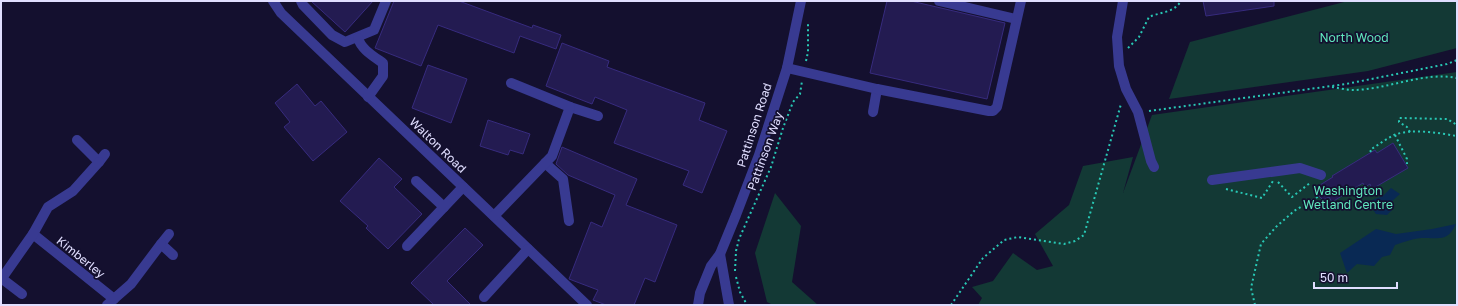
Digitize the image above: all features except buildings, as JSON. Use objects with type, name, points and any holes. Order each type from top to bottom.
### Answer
[{"type":"street","name":"Walton Road","points":[[273,1],[281,13],[587,305]]},
{"type":"street","points":[[301,1],[307,10],[332,35],[345,42],[358,38],[374,30],[386,1]]},
{"type":"street","name":"Pattinson Road","points":[[698,305],[700,293],[711,266],[720,254],[759,155],[787,68],[801,1]]},
{"type":"street","points":[[939,1],[1016,19]]},
{"type":"street","points":[[787,68],[878,89],[984,110],[993,110],[997,107],[1021,1]]},
{"type":"street","points":[[1123,1],[1117,37],[1119,66],[1126,90],[1138,112],[1150,161],[1154,167]]},
{"type":"street","points":[[358,38],[359,43],[368,53],[383,63],[383,76],[368,97]]},
{"type":"street","points":[[511,83],[570,107],[598,116]]},
{"type":"street","points":[[873,112],[878,89]]},
{"type":"street","points":[[494,216],[552,156],[570,107]]},
{"type":"street","points":[[22,294],[1,278],[33,234],[48,207],[73,191],[102,158],[77,140]]},
{"type":"street","points":[[545,163],[563,179],[569,221]]},
{"type":"street","points":[[1212,180],[1300,168],[1322,174]]},
{"type":"street","points":[[416,181],[444,207]]},
{"type":"street","points":[[407,246],[463,187]]},
{"type":"street","name":"Kimberley","points":[[33,234],[110,302]]},
{"type":"street","points":[[110,302],[131,284],[169,234]]},
{"type":"street","points":[[162,244],[173,255]]},
{"type":"street","points":[[484,296],[528,249]]},
{"type":"street","points":[[720,254],[729,305]]},
{"type":"path","points":[[1118,54],[1135,41],[1149,17],[1168,12],[1181,1]]},
{"type":"path","name":"Pattinson Way","points":[[747,305],[740,292],[734,273],[736,251],[739,239],[771,167],[793,102],[800,94],[808,52],[807,29],[809,15]]},
{"type":"path","points":[[1138,112],[1329,87],[1447,64],[1457,60]]},
{"type":"path","points":[[1329,87],[1353,90],[1422,79],[1448,76],[1457,78]]},
{"type":"path","points":[[951,305],[984,258],[1004,240],[1018,237],[1064,244],[1075,241],[1084,235],[1126,90]]},
{"type":"path","points":[[1410,132],[1407,127],[1399,122],[1399,118],[1447,119],[1457,125]]},
{"type":"path","points":[[1371,152],[1370,150],[1395,135],[1410,132],[1457,136]]},
{"type":"path","points":[[1395,135],[1407,159],[1407,164]]},
{"type":"path","points":[[1224,189],[1262,198],[1275,179],[1292,197],[1322,174]]},
{"type":"path","points":[[1255,305],[1251,288],[1261,244],[1276,227],[1294,211],[1319,196]]},
{"type":"green space","name":"North Wood","points":[[1348,1],[1457,1],[1457,48],[1368,71],[1169,99],[1190,42]]},
{"type":"green space","name":"Washington Wetland Centre","points":[[1457,72],[1457,305],[978,305],[982,298],[972,287],[993,281],[1013,253],[1037,270],[1053,266],[1035,234],[1069,205],[1083,166],[1133,157],[1123,193],[1152,115]]},
{"type":"green space","points":[[775,193],[801,226],[792,282],[818,305],[773,305],[767,302],[755,253]]},
{"type":"water","points":[[1391,188],[1400,194],[1392,201],[1393,209],[1387,215],[1376,214],[1371,207],[1372,200],[1383,196]]},
{"type":"water","points":[[1456,224],[1453,230],[1446,237],[1418,238],[1395,245],[1390,255],[1382,257],[1374,266],[1357,264],[1347,273],[1340,253],[1376,229],[1396,234]]}]
